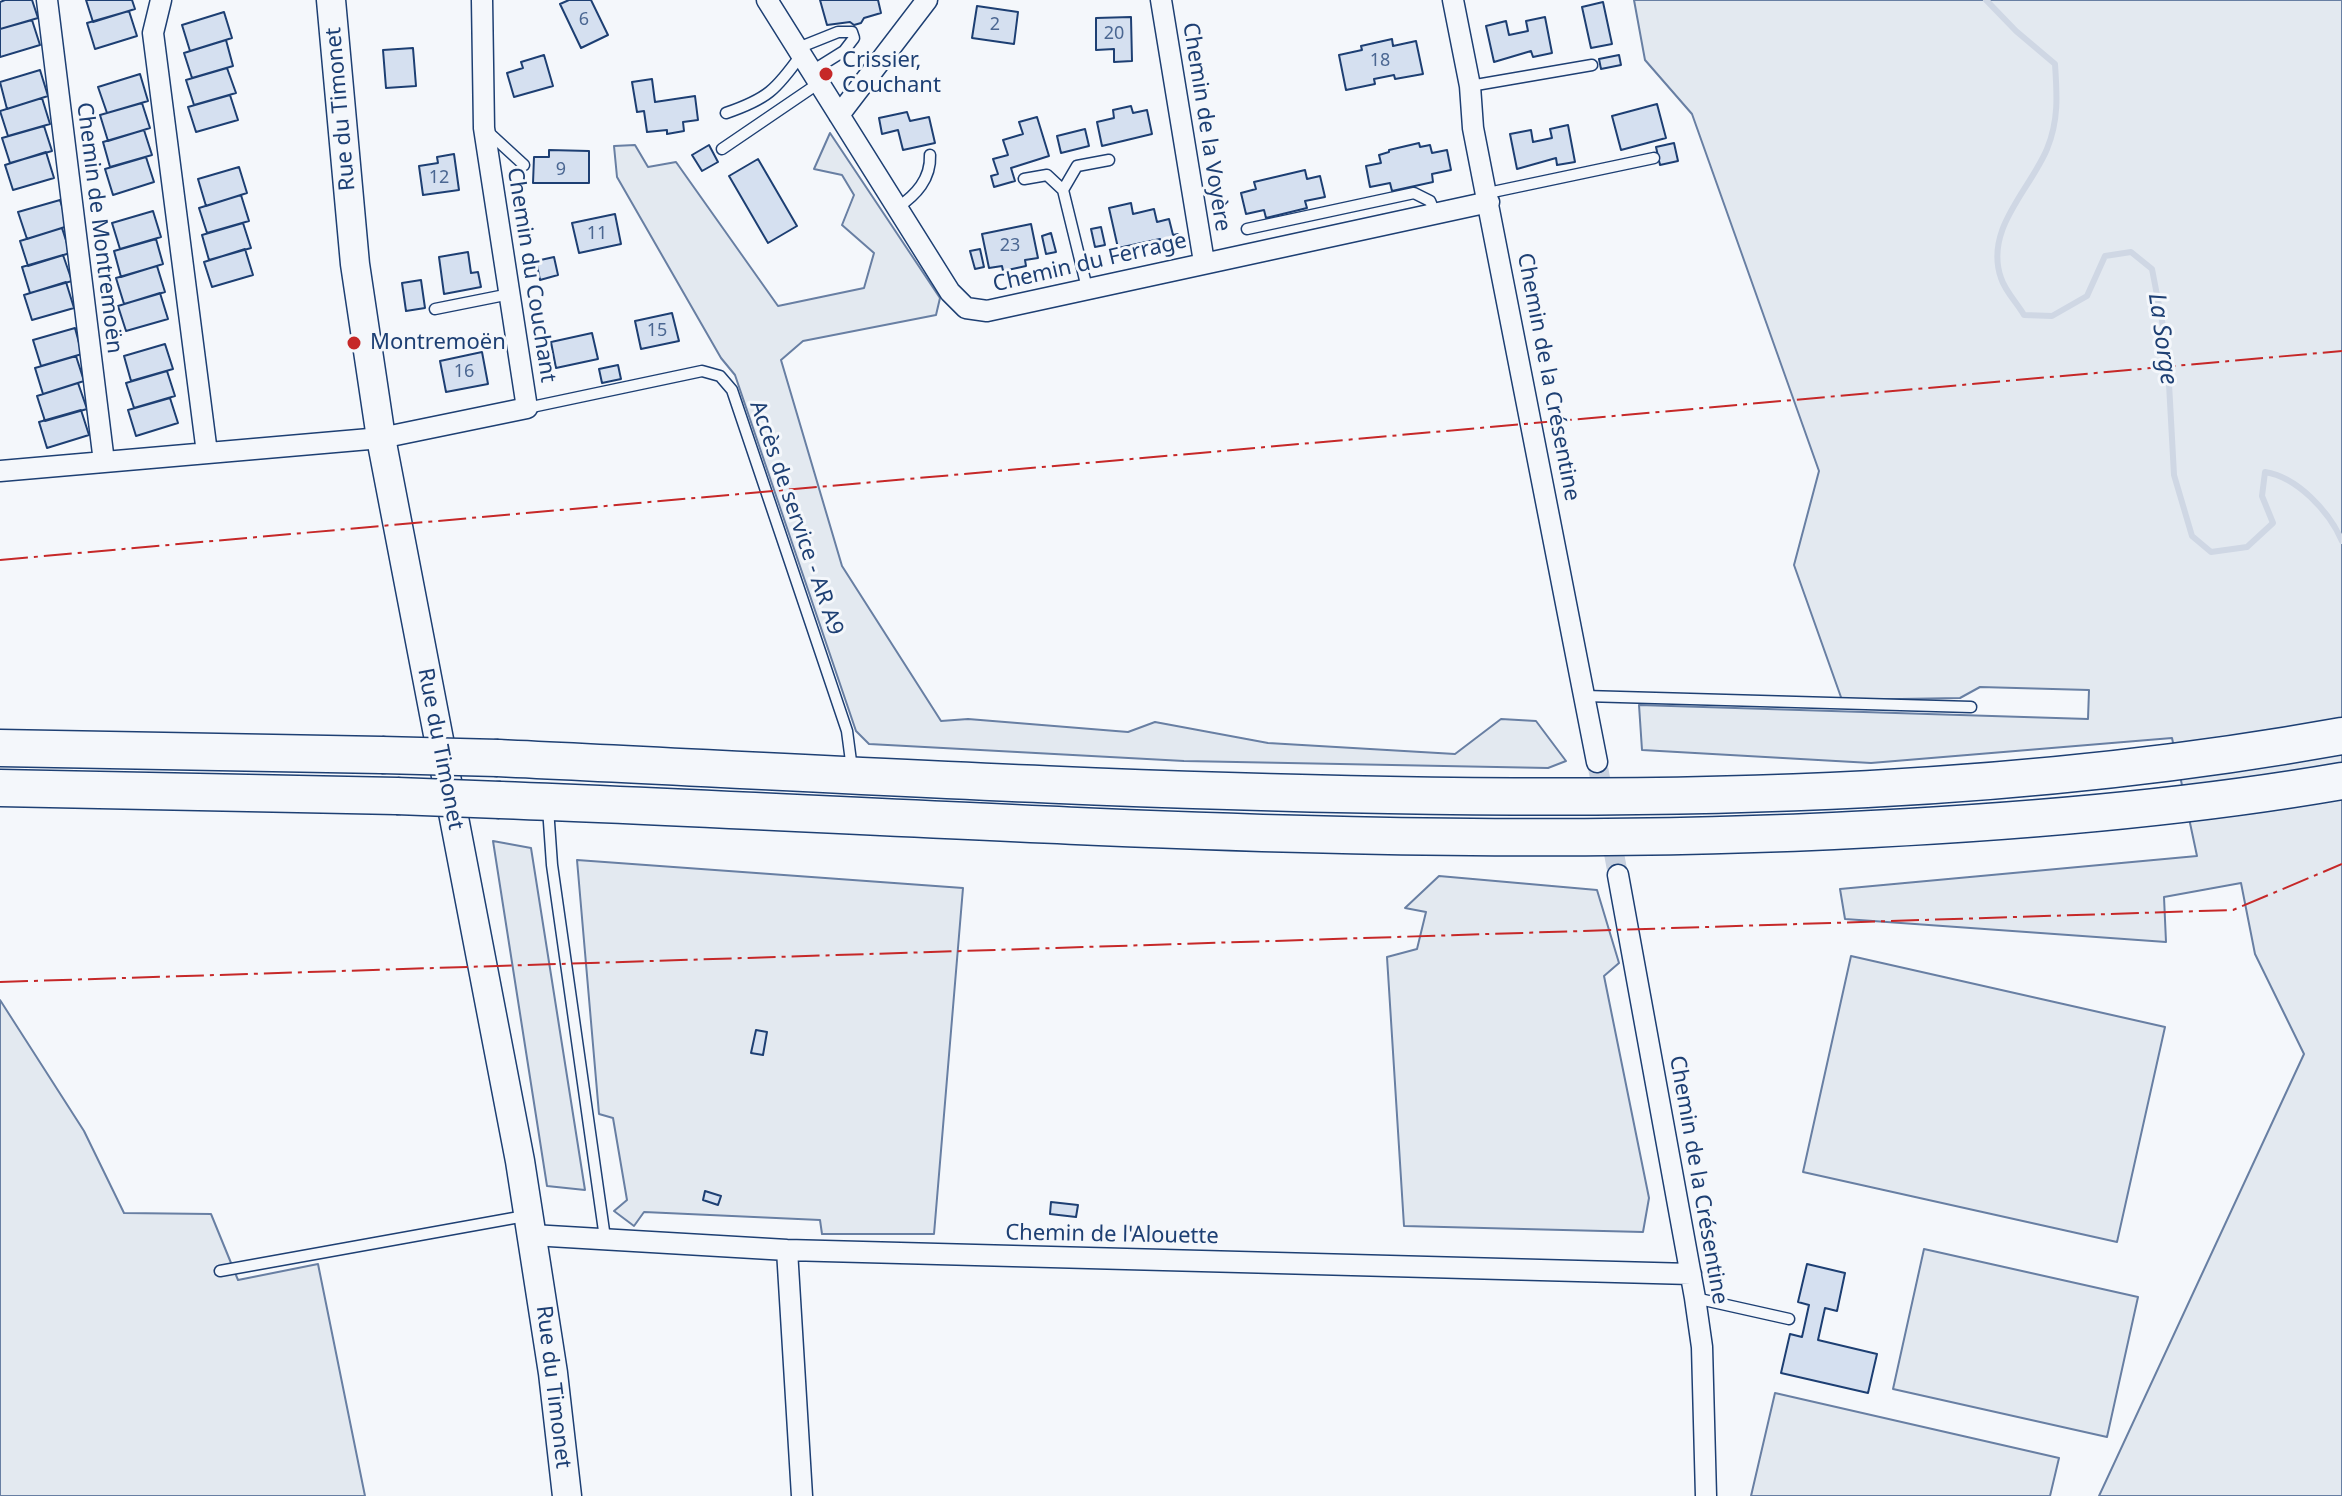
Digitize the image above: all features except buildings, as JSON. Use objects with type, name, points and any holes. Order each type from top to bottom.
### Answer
[{"type":"highway","points":[[0,748],[498,758],[1336,794],[1663,796],[1937,785],[2057,775],[2342,736]]},
{"type":"highway","points":[[0,788],[397,796],[1201,831],[1578,838],[1803,833],[2060,817],[2342,781]]},
{"type":"main road","name":"Rue du Timonet","points":[[331,0],[355,264],[381,438],[491,1002],[553,1373],[567,1496]]},
{"type":"street","name":"Chemin de Montremoën","points":[[47,0],[104,462]]},
{"type":"street","points":[[161,0],[153,33],[207,453]]},
{"type":"street","name":"Chemin du Couchant","points":[[381,438],[527,408],[484,128],[482,0]]},
{"type":"street","name":"Chemin du Ferrage","points":[[767,0],[950,292],[966,308],[987,311],[1435,213],[1488,198]]},
{"type":"street","points":[[839,115],[927,0]]},
{"type":"street","name":"Chemin de la Voyère","points":[[1161,0],[1204,262]]},
{"type":"street","name":"Chemin de la Crésentine","points":[[1453,0],[1470,86],[1473,128],[1597,762]]},
{"type":"street","points":[[0,471],[381,438]]},
{"type":"street","name":"Chemin de la Crésentine","points":[[1618,875],[1702,1347],[1706,1496]]},
{"type":"street","name":"Chemin de l'Alouette","points":[[530,1225],[605,1238],[787,1250],[1691,1274]]},
{"type":"street","points":[[787,1250],[802,1496]]},
{"type":"lane","points":[[726,113],[755,103],[808,64]]},
{"type":"lane","points":[[722,149],[808,64]]},
{"type":"lane","points":[[1470,86],[1592,65]]},
{"type":"lane","points":[[484,128],[524,165]]},
{"type":"lane","points":[[897,208],[909,200],[925,181],[930,168],[930,155]]},
{"type":"lane","points":[[1488,198],[1654,158]]},
{"type":"lane","points":[[1063,190],[1077,166],[1109,160]]},
{"type":"lane","points":[[1024,179],[1047,175],[1063,190],[1087,288]]},
{"type":"lane","points":[[1247,229],[1414,193],[1430,201],[1435,213]]},
{"type":"lane","points":[[435,309],[510,294]]},
{"type":"lane","name":"Accès de service - AR A9","points":[[527,408],[702,371],[720,376],[732,390],[847,731],[852,775]]},
{"type":"lane","points":[[1585,696],[1971,707]]},
{"type":"lane","points":[[547,802],[552,865],[605,1238]]},
{"type":"lane","points":[[220,1271],[530,1225]]},
{"type":"lane","points":[[1695,1298],[1789,1319]]},
{"type":"shaded area","points":[[1634,0],[2342,0],[2342,1496],[2099,1496],[2304,1054],[2255,954],[2241,883],[2164,897],[2166,942],[1845,919],[1840,889],[2197,856],[2172,738],[1871,763],[1642,750],[1639,705],[2088,719],[2089,690],[1980,687],[1960,698],[1842,700],[1794,565],[1819,471],[1692,114],[1645,60]]},
{"type":"shaded area","points":[[830,133],[940,298],[936,315],[803,341],[781,360],[842,566],[941,721],[968,719],[1128,732],[1155,722],[1268,743],[1455,754],[1501,719],[1536,721],[1566,761],[1548,768],[1184,761],[869,744],[856,731],[735,375],[721,358],[617,177],[614,146],[635,145],[648,167],[676,162],[778,306],[864,288],[874,253],[842,225],[854,195],[842,175],[814,169]]},
{"type":"shaded area","points":[[493,841],[531,848],[585,1190],[547,1186]]},
{"type":"shaded area","points":[[577,860],[963,888],[934,1234],[822,1234],[820,1220],[644,1212],[634,1226],[614,1211],[627,1200],[613,1118],[599,1114]]},
{"type":"shaded area","points":[[1439,876],[1597,890],[1619,963],[1604,976],[1649,1198],[1643,1232],[1404,1226],[1387,957],[1417,949],[1426,912],[1405,908]]},
{"type":"shaded area","points":[[1851,956],[2165,1027],[2117,1242],[1803,1172]]},
{"type":"shaded area","points":[[0,1000],[84,1131],[124,1213],[211,1214],[238,1280],[318,1264],[365,1496],[0,1496]]},
{"type":"shaded area","points":[[1924,1249],[2138,1297],[2107,1437],[1893,1389]]},
{"type":"shaded area","points":[[1775,1393],[2059,1458],[2050,1496],[1751,1496]]},
{"type":"waterway","name":"La Sorge","points":[[1986,0],[2055,64],[2056,107],[2051,138],[2011,210],[1999,243],[1997,260],[2008,292],[2024,315],[2052,316],[2087,296],[2105,256],[2131,252],[2152,269],[2167,347],[2174,475],[2192,536],[2211,552],[2247,547],[2273,523],[2262,496],[2265,472],[2289,481],[2311,497],[2329,518],[2342,541]]},
{"type":"tunnel","points":[[1597,762],[1618,875]]},
{"type":"power","points":[[0,560],[2342,351]]},
{"type":"power","points":[[0,982],[2233,910],[2342,864]]},
{"type":"place","name":"Crissier, Couchant","points":[[826,74]]},
{"type":"place","name":"Montremoën","points":[[354,343]]}]
